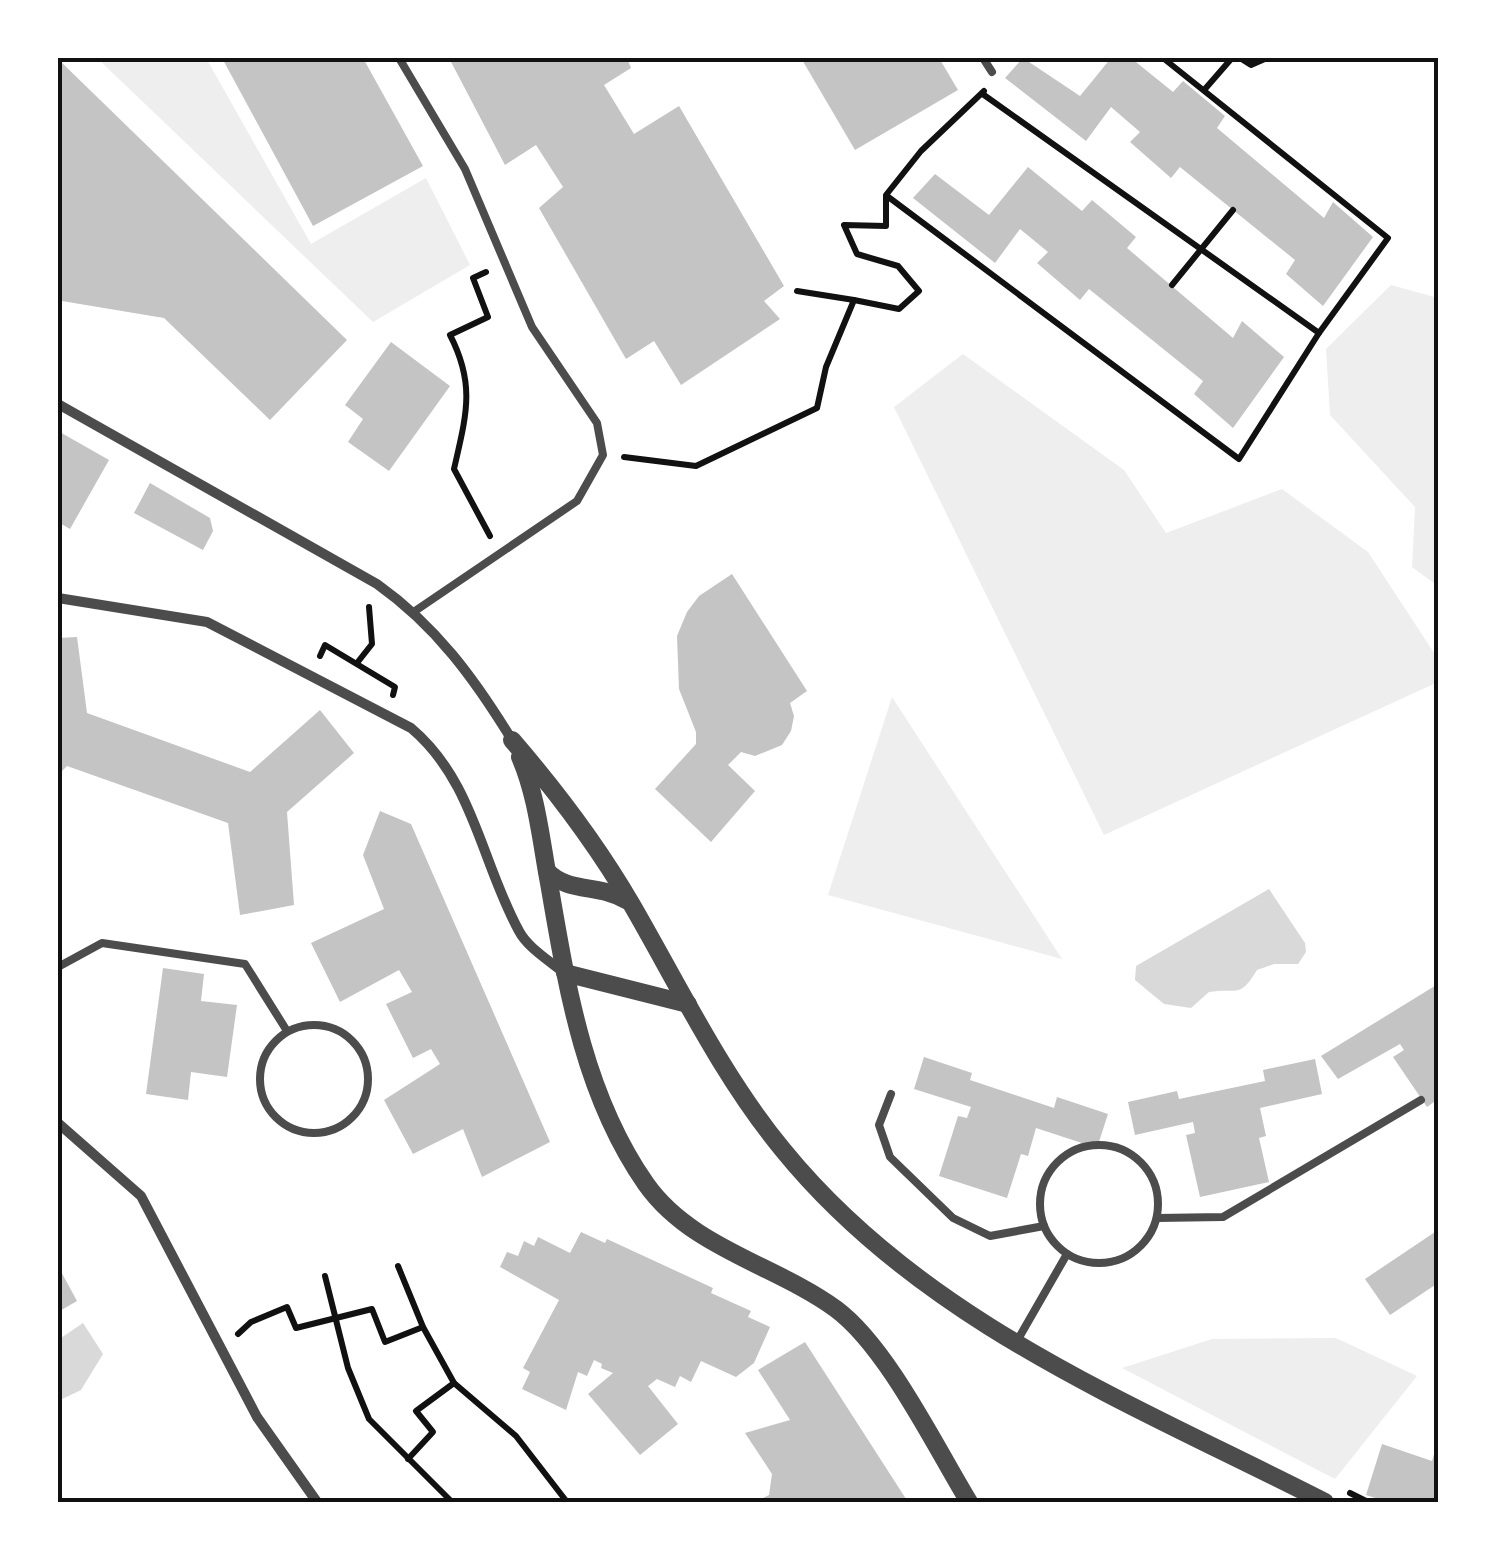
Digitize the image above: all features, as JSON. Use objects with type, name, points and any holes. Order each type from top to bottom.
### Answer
[{"type":"street","points":[[58,404],[377,584],[415,611],[456,654],[512,740],[570,808],[744,1097],[811,1183],[900,1266],[974,1320],[1015,1344],[1325,1502]]},
{"type":"street","points":[[58,598],[207,622],[411,728],[433,748],[464,796],[520,934],[565,973],[688,1004]]},
{"type":"street","points":[[512,740],[532,793],[565,973],[596,1087],[648,1186],[690,1227],[819,1298],[864,1334],[969,1502]]},
{"type":"street","points":[[547,871],[564,885],[599,886],[630,903]]},
{"type":"street","points":[[58,1123],[142,1196],[257,1416],[317,1502]]},
{"type":"lane","points":[[399,58],[465,169],[532,327],[597,424],[603,455],[576,501],[415,611]]},
{"type":"lane","points":[[982,58],[992,72]]},
{"type":"lane","points":[[58,967],[102,942],[245,964],[287,1030]]},
{"type":"lane","points":[[304,1024],[340,1030],[364,1056],[367,1092],[348,1122],[314,1134],[280,1122],[268,1109],[259,1074],[273,1042],[287,1030],[304,1024]]},
{"type":"lane","points":[[892,1094],[879,1125],[890,1157],[953,1218],[990,1236],[1044,1226]]},
{"type":"lane","points":[[1157,1218],[1223,1217],[1422,1100]]},
{"type":"lane","points":[[1112,1146],[1144,1165],[1158,1199],[1157,1218],[1138,1250],[1103,1264],[1068,1254],[1044,1226],[1040,1190],[1048,1172],[1076,1148],[1112,1146]]},
{"type":"lane","points":[[1015,1344],[1068,1254]]},
{"type":"path","points":[[886,195],[1239,459],[1319,334],[1388,238],[1163,58]]},
{"type":"path","points":[[1206,90],[1232,58]]},
{"type":"path","points":[[1240,58],[1251,64],[1267,58]]},
{"type":"path","points":[[797,292],[899,309],[919,291],[898,266],[857,254],[844,225],[886,226],[886,195],[921,151],[983,94],[1319,334]]},
{"type":"path","points":[[1172,286],[1233,210]]},
{"type":"path","points":[[500,555],[454,469],[468,403],[465,363],[450,334],[488,317],[473,278],[504,263]]},
{"type":"path","points":[[603,455],[696,466],[817,408],[826,367],[854,300]]},
{"type":"path","points":[[357,663],[372,644],[367,614],[373,597]]},
{"type":"path","points":[[320,656],[325,645],[395,686]]},
{"type":"path","points":[[398,1266],[423,1327],[454,1382],[516,1436],[567,1502]]},
{"type":"path","points":[[324,1276],[348,1368],[369,1419],[452,1502]]},
{"type":"path","points":[[232,1340],[251,1322],[287,1307],[296,1328],[372,1309],[385,1342],[423,1327]]},
{"type":"path","points":[[408,1460],[433,1432],[416,1411],[454,1382]]},
{"type":"path","points":[[1333,1484],[1368,1502]]},
{"type":"shaded area","points":[[97,58],[206,58],[311,244],[426,178],[470,265],[373,322]]},
{"type":"shaded area","points":[[1391,285],[1438,298],[1438,586],[1412,567],[1415,507],[1330,415],[1326,349]]},
{"type":"shaded area","points":[[963,354],[1124,470],[1166,533],[1282,489],[1368,552],[1438,659],[1438,682],[1104,835],[894,407]]},
{"type":"shaded area","points":[[892,697],[1062,959],[828,895]]},
{"type":"shaded area","points":[[1269,889],[1305,943],[1306,952],[1298,964],[1274,964],[1257,970],[1241,989],[1209,992],[1191,1008],[1164,1004],[1135,980],[1136,966]]},
{"type":"shaded area","points":[[83,1323],[103,1354],[81,1390],[58,1401],[58,1340]]},
{"type":"shaded area","points":[[1336,1338],[1417,1376],[1335,1479],[1122,1368],[1212,1339]]},
{"type":"building","points":[[222,58],[363,58],[423,166],[313,226]]},
{"type":"building","points":[[449,58],[627,58],[631,68],[604,85],[634,134],[679,106],[784,286],[764,301],[780,319],[681,385],[654,341],[626,359],[539,208],[563,187],[536,145],[505,165]]},
{"type":"building","points":[[801,58],[939,58],[958,90],[855,150]]},
{"type":"building","points":[[1023,58],[1080,96],[1111,58],[1131,58],[1173,92],[1183,81],[1225,116],[1217,128],[1324,218],[1333,202],[1373,237],[1323,306],[1286,274],[1295,260],[1180,167],[1171,178],[1130,142],[1140,132],[1111,107],[1086,141],[1005,78]]},
{"type":"building","points":[[58,59],[347,340],[270,420],[164,318],[62,301],[58,297]]},
{"type":"building","points":[[1028,167],[1082,211],[1092,200],[1136,237],[1127,248],[1233,338],[1242,321],[1284,357],[1233,428],[1194,394],[1203,381],[1089,289],[1080,300],[1037,263],[1048,252],[1020,229],[995,263],[913,198],[935,174],[989,215]]},
{"type":"building","points":[[391,342],[450,386],[389,471],[348,442],[363,419],[345,405]]},
{"type":"building","points":[[58,431],[109,460],[70,529],[58,522]]},
{"type":"building","points":[[150,483],[210,518],[213,531],[203,550],[134,513]]},
{"type":"building","points":[[732,574],[807,691],[790,703],[794,716],[782,745],[755,756],[741,752],[728,765],[755,791],[711,842],[655,789],[696,744],[696,732],[679,689],[677,636],[699,596]]},
{"type":"building","points":[[77,637],[87,713],[250,772],[320,710],[354,753],[287,812],[294,905],[240,915],[228,823],[67,766],[58,775],[58,638]]},
{"type":"building","points":[[380,811],[411,824],[550,1142],[482,1177],[463,1129],[413,1154],[384,1100],[440,1064],[431,1049],[413,1058],[386,1004],[412,992],[399,970],[340,1002],[311,943],[384,909],[363,855]]},
{"type":"building","points":[[163,968],[204,974],[201,1001],[237,1005],[227,1077],[191,1072],[188,1100],[146,1094]]},
{"type":"building","points":[[1438,984],[1438,1099],[1427,1107],[1393,1057],[1404,1050],[1400,1044],[1338,1079],[1321,1056]]},
{"type":"building","points":[[924,1057],[972,1073],[970,1080],[1054,1108],[1057,1097],[1108,1114],[1097,1148],[1036,1128],[1028,1156],[1021,1154],[1007,1198],[939,1176],[958,1116],[967,1118],[971,1107],[914,1089]]},
{"type":"building","points":[[1315,1059],[1322,1094],[1260,1108],[1266,1136],[1259,1138],[1269,1182],[1200,1197],[1186,1135],[1195,1133],[1193,1122],[1135,1135],[1128,1102],[1177,1091],[1179,1099],[1265,1081],[1263,1070]]},
{"type":"building","points":[[1438,1230],[1438,1283],[1390,1315],[1365,1279]]},
{"type":"building","points":[[581,1232],[605,1243],[607,1239],[713,1288],[711,1293],[751,1311],[748,1317],[770,1327],[754,1363],[736,1377],[701,1361],[691,1382],[680,1376],[675,1387],[657,1379],[648,1386],[678,1424],[640,1455],[588,1394],[613,1373],[601,1368],[602,1364],[594,1360],[587,1376],[578,1372],[566,1410],[522,1389],[530,1372],[523,1368],[559,1300],[500,1267],[507,1252],[518,1256],[524,1241],[534,1246],[538,1237],[570,1253]]},
{"type":"building","points":[[58,1266],[77,1301],[58,1312]]},
{"type":"building","points":[[805,1342],[908,1502],[755,1502],[769,1495],[772,1474],[745,1433],[790,1420],[758,1370]]},
{"type":"building","points":[[1438,1441],[1438,1502],[1388,1502],[1366,1495],[1382,1444],[1432,1461]]}]
